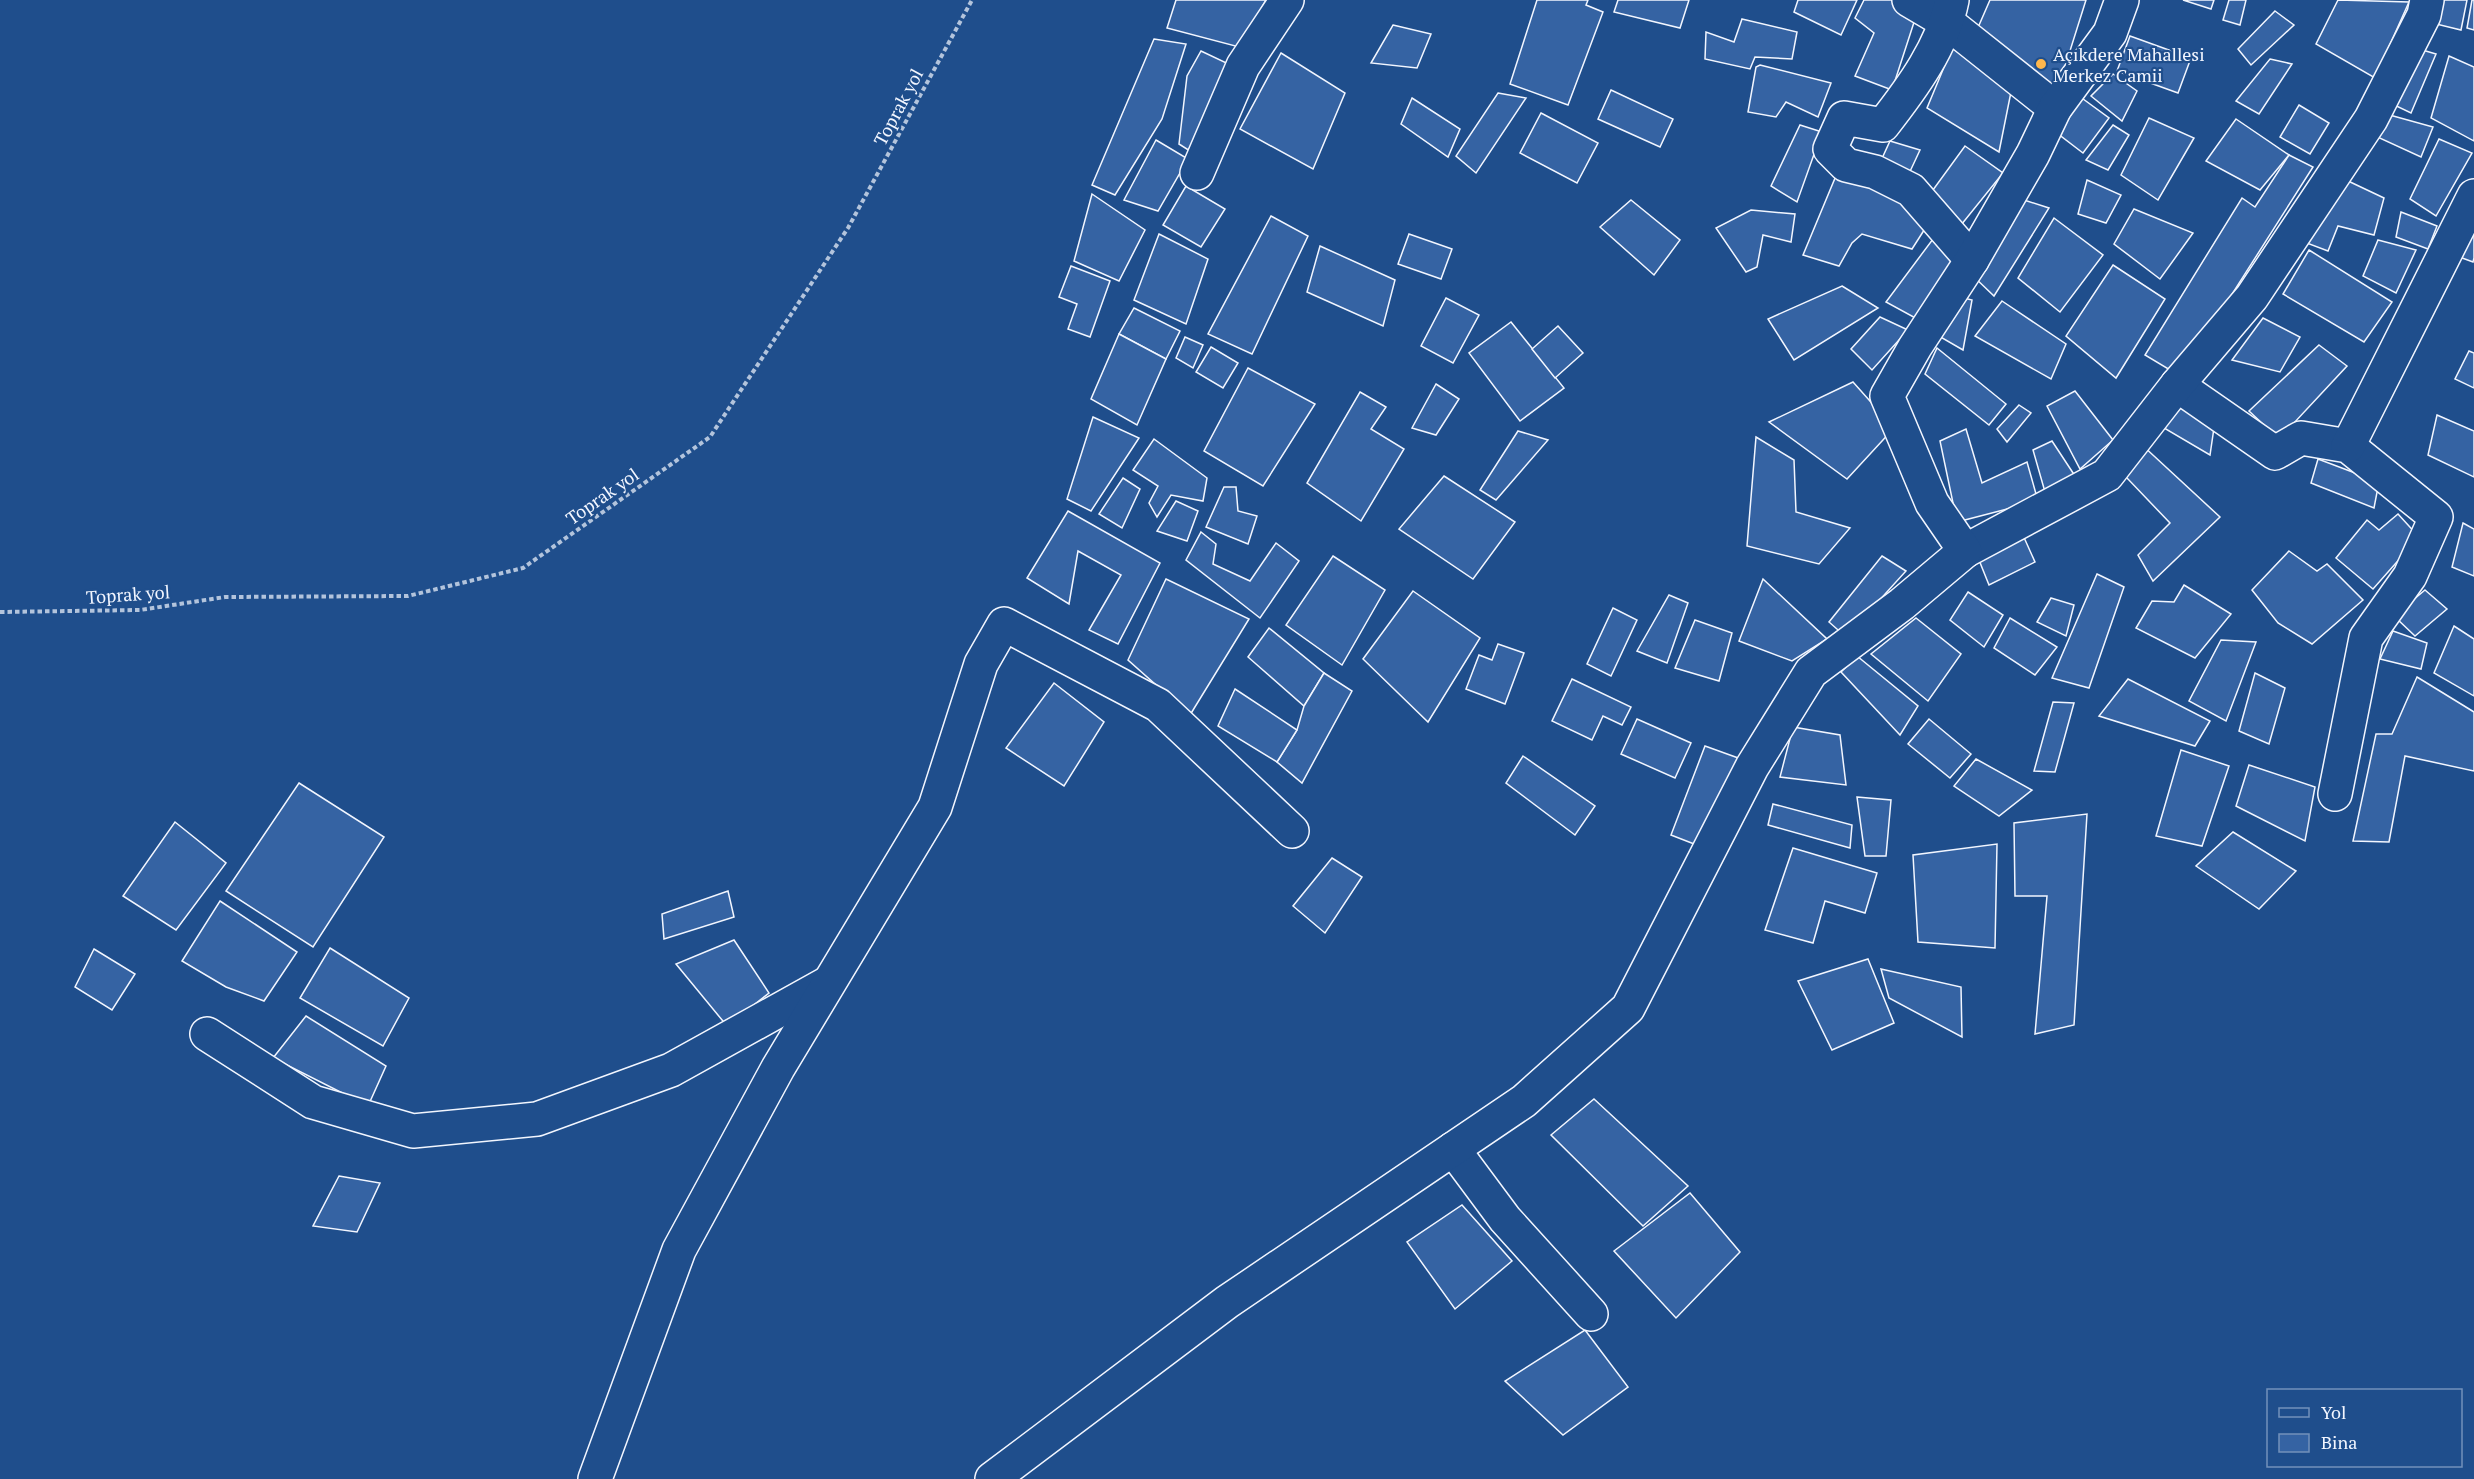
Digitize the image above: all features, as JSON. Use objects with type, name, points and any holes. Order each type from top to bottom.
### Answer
[{"type":"street","points":[[1197,173],[1243,66],[1287,0]]},
{"type":"street","points":[[1909,0],[1950,11],[2055,108]]},
{"type":"street","points":[[1965,551],[1932,503],[1887,396],[1915,347],[1972,260],[2033,154],[2055,108],[2110,33],[2122,0]]},
{"type":"street","points":[[992,1479],[1227,1302],[1524,1101],[1628,1008],[1752,767],[1811,672],[1902,604],[1965,551],[2106,475],[2177,385],[2252,297],[2370,119],[2424,15],[2427,0]]},
{"type":"street","points":[[1950,11],[1911,90],[1883,125],[1844,118],[1830,148],[1846,165],[1875,172],[1911,190],[1972,260]]},
{"type":"street","points":[[2348,446],[2474,196]]},
{"type":"street","points":[[2177,385],[2275,453],[2301,438],[2348,446],[2436,517],[2410,576],[2366,638],[2335,794]]},
{"type":"street","points":[[595,1479],[679,1250],[778,1068],[934,807],[981,664],[1004,624],[1158,705],[1292,831]]},
{"type":"street","points":[[207,1034],[313,1102],[413,1131],[537,1119],[671,1070],[829,982]]},
{"type":"street","points":[[1453,1149],[1505,1219],[1592,1314]]},
{"type":"path","name":"Toprak yol","points":[[0,612],[140,610],[225,597],[408,596],[523,568],[710,437],[848,228],[972,0]]},
{"type":"building","points":[[1176,0],[1266,0],[1239,47],[1167,28]]},
{"type":"building","points":[[1537,0],[1588,0],[1586,5],[1603,12],[1568,105],[1510,84]]},
{"type":"building","points":[[1618,0],[1689,0],[1680,28],[1614,12]]},
{"type":"building","points":[[1798,0],[1857,0],[1841,35],[1794,12]]},
{"type":"building","points":[[1864,0],[1893,0],[1917,13],[1892,90],[1855,76],[1874,33],[1855,18]]},
{"type":"building","name":"Açıkdere Mahallesi Merkez Camii","points":[[1990,0],[2086,0],[2058,89],[1973,39]]},
{"type":"building","points":[[2183,0],[2214,0],[2211,9]]},
{"type":"building","points":[[2229,0],[2246,0],[2240,25],[2223,20]]},
{"type":"building","points":[[2338,0],[2409,2],[2375,78],[2316,44]]},
{"type":"building","points":[[2437,0],[2467,0],[2461,30],[2432,23]]},
{"type":"building","points":[[2472,0],[2474,0],[2474,30],[2467,28]]},
{"type":"building","points":[[2275,11],[2294,25],[2251,65],[2238,49]]},
{"type":"building","points":[[1742,19],[1797,32],[1792,59],[1755,57],[1750,69],[1705,59],[1706,32],[1734,42]]},
{"type":"building","points":[[1393,25],[1431,34],[1417,68],[1371,63]]},
{"type":"building","points":[[2130,36],[2191,58],[2178,93],[2117,71]]},
{"type":"building","points":[[1154,39],[1186,44],[1162,119],[1115,195],[1092,185]]},
{"type":"building","points":[[1952,48],[2012,87],[1999,152],[1927,108]]},
{"type":"building","points":[[2419,49],[2436,54],[2411,113],[2390,103]]},
{"type":"building","points":[[1201,51],[1235,67],[1193,153],[1179,144],[1187,76]]},
{"type":"building","points":[[1281,53],[1345,93],[1313,169],[1240,129]]},
{"type":"building","points":[[2449,56],[2474,67],[2474,141],[2431,118]]},
{"type":"building","points":[[2270,59],[2292,64],[2259,114],[2236,101]]},
{"type":"building","points":[[1760,65],[1831,83],[1818,117],[1786,102],[1776,117],[1748,112],[1756,67]]},
{"type":"building","points":[[2113,74],[2137,91],[2122,121],[2091,96]]},
{"type":"building","points":[[1611,90],[1673,119],[1660,147],[1598,119]]},
{"type":"building","points":[[1498,93],[1526,98],[1476,173],[1456,156]]},
{"type":"building","points":[[2079,96],[2109,118],[2083,153],[2053,130]]},
{"type":"building","points":[[1412,98],[1460,129],[1448,157],[1401,124]]},
{"type":"building","points":[[2299,105],[2329,123],[2310,154],[2280,137]]},
{"type":"building","points":[[1541,113],[1598,143],[1577,183],[1520,153]]},
{"type":"building","points":[[2386,114],[2433,127],[2421,157],[2373,135]]},
{"type":"building","points":[[2149,118],[2194,138],[2158,200],[2121,175]]},
{"type":"building","points":[[2236,119],[2289,155],[2260,190],[2206,161]]},
{"type":"building","points":[[1800,125],[1822,132],[1797,202],[1771,186]]},
{"type":"building","points":[[2113,125],[2129,135],[2108,170],[2086,160]]},
{"type":"building","points":[[2439,139],[2472,153],[2436,216],[2410,199]]},
{"type":"building","points":[[1156,140],[1188,159],[1158,211],[1124,200]]},
{"type":"building","points":[[1890,141],[1920,150],[1906,180],[1879,165]]},
{"type":"building","points":[[1965,146],[2003,173],[1957,230],[1930,194]]},
{"type":"building","points":[[2289,155],[2313,167],[2180,376],[2145,355],[2242,198],[2255,207]]},
{"type":"building","points":[[1838,171],[1892,188],[1928,224],[1912,249],[1862,234],[1852,243],[1839,266],[1803,255]]},
{"type":"building","points":[[2087,180],[2121,195],[2106,223],[2078,214]]},
{"type":"building","points":[[2346,180],[2384,198],[2374,235],[2338,226],[2328,251],[2304,242]]},
{"type":"building","points":[[1186,186],[1225,209],[1201,247],[1163,225]]},
{"type":"building","points":[[1092,194],[1145,230],[1119,281],[1074,261]]},
{"type":"building","points":[[2021,199],[2049,208],[1994,296],[1972,275]]},
{"type":"building","points":[[1631,200],[1680,240],[1654,275],[1600,227]]},
{"type":"building","points":[[2134,209],[2193,233],[2160,279],[2114,244]]},
{"type":"building","points":[[1751,210],[1795,214],[1791,242],[1763,235],[1757,267],[1746,272],[1716,228]]},
{"type":"building","points":[[2401,212],[2437,226],[2428,249],[2396,237]]},
{"type":"building","points":[[2474,215],[2474,258],[2473,262],[2454,255]]},
{"type":"building","points":[[1271,216],[1308,236],[1252,354],[1208,334]]},
{"type":"building","points":[[2054,218],[2103,255],[2060,312],[2018,278]]},
{"type":"building","points":[[1159,234],[1208,259],[1186,324],[1134,300]]},
{"type":"building","points":[[1409,234],[1452,249],[1441,279],[1398,264]]},
{"type":"building","points":[[1933,239],[1957,259],[1919,320],[1886,302]]},
{"type":"building","points":[[2378,240],[2416,250],[2396,293],[2363,276]]},
{"type":"building","points":[[1320,246],[1395,280],[1383,326],[1307,292]]},
{"type":"building","points":[[2309,250],[2392,302],[2364,342],[2283,294]]},
{"type":"building","points":[[2113,265],[2165,299],[2116,378],[2066,336]]},
{"type":"building","points":[[1071,266],[1110,281],[1090,337],[1068,329],[1077,304],[1059,297]]},
{"type":"building","points":[[1842,286],[1878,308],[1794,360],[1768,319]]},
{"type":"building","points":[[1956,296],[1972,300],[1963,350],[1937,335]]},
{"type":"building","points":[[1446,298],[1479,315],[1453,363],[1421,346]]},
{"type":"building","points":[[2002,301],[2066,344],[2051,379],[1975,336]]},
{"type":"building","points":[[1134,308],[1180,331],[1166,359],[1119,334]]},
{"type":"building","points":[[1880,317],[1908,330],[1872,370],[1851,349]]},
{"type":"building","points":[[2263,318],[2300,337],[2280,372],[2232,360]]},
{"type":"building","points":[[1511,322],[1564,388],[1520,421],[1469,353]]},
{"type":"building","points":[[1558,326],[1583,353],[1555,378],[1532,349]]},
{"type":"building","points":[[1119,334],[1166,359],[1137,425],[1091,399]]},
{"type":"building","points":[[1185,337],[1203,345],[1193,368],[1176,358]]},
{"type":"building","points":[[2319,345],[2347,366],[2279,439],[2249,411]]},
{"type":"building","points":[[1211,347],[1238,363],[1223,388],[1196,372]]},
{"type":"building","points":[[1937,348],[2006,404],[1989,425],[1925,374]]},
{"type":"building","points":[[2469,351],[2474,353],[2474,388],[2455,379]]},
{"type":"building","points":[[1248,368],[1315,404],[1263,486],[1204,451]]},
{"type":"building","points":[[1853,382],[1894,428],[1847,479],[1769,422]]},
{"type":"building","points":[[1436,384],[1459,399],[1436,435],[1412,428]]},
{"type":"building","points":[[2075,391],[2113,440],[2080,469],[2047,406]]},
{"type":"building","points":[[1360,392],[1386,407],[1371,429],[1404,449],[1361,521],[1307,483]]},
{"type":"building","points":[[2175,403],[2215,421],[2210,455],[2164,428]]},
{"type":"building","points":[[2019,405],[2031,413],[2007,442],[1997,429]]},
{"type":"building","points":[[2437,415],[2474,431],[2474,477],[2428,455]]},
{"type":"building","points":[[1093,417],[1139,438],[1091,511],[1067,499]]},
{"type":"building","points":[[1966,429],[1982,483],[2027,462],[2038,501],[1957,522],[1940,441]]},
{"type":"building","points":[[1518,431],[1548,440],[1496,500],[1480,490]]},
{"type":"building","points":[[1756,437],[1794,460],[1796,512],[1850,528],[1819,564],[1747,546]]},
{"type":"building","points":[[1154,439],[1207,478],[1203,501],[1171,495],[1157,517],[1149,503],[1158,486],[1133,470]]},
{"type":"building","points":[[2052,441],[2077,479],[2045,492],[2033,450]]},
{"type":"building","points":[[2141,444],[2220,517],[2153,581],[2138,555],[2170,523],[2126,477],[2142,450]]},
{"type":"building","points":[[2318,459],[2379,482],[2374,508],[2311,483]]},
{"type":"building","points":[[1444,476],[1515,522],[1473,579],[1399,529]]},
{"type":"building","points":[[1123,478],[1140,489],[1122,528],[1099,514]]},
{"type":"building","points":[[1224,487],[1236,487],[1238,511],[1257,516],[1248,544],[1206,527]]},
{"type":"building","points":[[1176,501],[1198,511],[1187,541],[1157,531]]},
{"type":"building","points":[[1068,511],[1160,563],[1118,644],[1089,630],[1121,575],[1078,551],[1069,604],[1027,578]]},
{"type":"building","points":[[2398,514],[2419,537],[2373,589],[2336,558],[2367,520],[2379,530]]},
{"type":"building","points":[[2463,523],[2474,529],[2474,576],[2452,567]]},
{"type":"building","points":[[1201,532],[1216,544],[1213,564],[1250,581],[1276,543],[1299,561],[1260,618],[1186,560]]},
{"type":"building","points":[[2022,533],[2035,562],[1989,585],[1977,555]]},
{"type":"building","points":[[2289,551],[2317,571],[2327,564],[2363,600],[2312,644],[2278,623],[2252,590]]},
{"type":"building","points":[[1333,556],[1385,590],[1342,665],[1286,625]]},
{"type":"building","points":[[1882,556],[1906,571],[1846,637],[1829,622]]},
{"type":"building","points":[[2097,574],[2124,587],[2089,688],[2052,678]]},
{"type":"building","points":[[1166,579],[1249,619],[1190,715],[1128,660]]},
{"type":"building","points":[[1763,579],[1827,639],[1792,661],[1739,641]]},
{"type":"building","points":[[2184,585],[2231,614],[2195,658],[2136,628],[2152,601],[2174,602]]},
{"type":"building","points":[[2425,590],[2447,609],[2415,636],[2394,616]]},
{"type":"building","points":[[1413,591],[1480,638],[1428,722],[1363,659]]},
{"type":"building","points":[[1968,592],[2003,615],[1984,647],[1950,620]]},
{"type":"building","points":[[1669,595],[1688,603],[1667,663],[1637,651]]},
{"type":"building","points":[[2051,598],[2074,605],[2066,636],[2037,622]]},
{"type":"building","points":[[1613,608],[1637,620],[1611,676],[1587,664]]},
{"type":"building","points":[[1916,618],[1961,654],[1928,701],[1871,654]]},
{"type":"building","points":[[2010,618],[2057,647],[2035,675],[1994,648]]},
{"type":"building","points":[[1695,620],[1732,633],[1719,681],[1675,668]]},
{"type":"building","points":[[2454,626],[2474,639],[2474,696],[2434,673]]},
{"type":"building","points":[[1269,628],[1324,673],[1304,706],[1248,657]]},
{"type":"building","points":[[2393,631],[2427,643],[2421,669],[2380,659]]},
{"type":"building","points":[[2221,640],[2256,642],[2226,721],[2189,701]]},
{"type":"building","points":[[1498,644],[1524,653],[1505,704],[1466,689],[1479,655],[1492,660]]},
{"type":"building","points":[[1857,656],[1918,706],[1900,735],[1841,672]]},
{"type":"building","points":[[1324,673],[1352,691],[1302,783],[1277,762],[1297,730],[1304,706]]},
{"type":"building","points":[[2255,673],[2285,688],[2269,744],[2239,731]]},
{"type":"building","points":[[2417,677],[2474,712],[2474,771],[2405,756],[2389,842],[2353,841],[2376,734],[2392,734]]},
{"type":"building","points":[[1572,679],[1631,707],[1622,725],[1603,716],[1592,740],[1552,721]]},
{"type":"building","points":[[2128,679],[2210,721],[2195,746],[2099,716]]},
{"type":"building","points":[[1054,683],[1104,722],[1064,786],[1006,748]]},
{"type":"building","points":[[1235,689],[1297,730],[1277,762],[1218,726]]},
{"type":"building","points":[[2053,702],[2074,703],[2055,772],[2034,771]]},
{"type":"building","points":[[1637,719],[1691,743],[1675,778],[1621,754]]},
{"type":"building","points":[[1929,719],[1971,754],[1950,778],[1908,744]]},
{"type":"building","points":[[1793,727],[1840,735],[1846,785],[1780,777]]},
{"type":"building","points":[[1705,746],[1741,759],[1707,849],[1671,835]]},
{"type":"building","points":[[2181,750],[2229,766],[2202,846],[2156,836]]},
{"type":"building","points":[[1523,756],[1595,806],[1575,835],[1506,783]]},
{"type":"building","points":[[1976,759],[2032,790],[1999,816],[1954,786]]},
{"type":"building","points":[[2249,765],[2315,787],[2305,841],[2236,806]]},
{"type":"building","points":[[299,783],[384,837],[313,947],[226,891]]},
{"type":"building","points":[[1857,797],[1891,800],[1886,856],[1865,856]]},
{"type":"building","points":[[1773,804],[1852,825],[1850,848],[1768,825]]},
{"type":"building","points":[[2087,814],[2074,1025],[2035,1034],[2047,896],[2015,896],[2014,823]]},
{"type":"building","points":[[175,822],[226,863],[176,930],[123,896]]},
{"type":"building","points":[[2233,832],[2296,871],[2259,909],[2196,866]]},
{"type":"building","points":[[1997,844],[1995,948],[1918,942],[1913,855]]},
{"type":"building","points":[[1793,848],[1877,873],[1865,913],[1825,901],[1813,943],[1765,930]]},
{"type":"building","points":[[1332,858],[1362,877],[1325,933],[1293,906]]},
{"type":"building","points":[[728,891],[734,917],[664,939],[662,914]]},
{"type":"building","points":[[220,901],[297,952],[264,1001],[226,987],[182,961]]},
{"type":"building","points":[[734,940],[769,993],[727,1026],[676,964]]},
{"type":"building","points":[[330,948],[409,998],[383,1046],[300,998]]},
{"type":"building","points":[[94,949],[135,974],[112,1010],[75,987]]},
{"type":"building","points":[[1868,959],[1894,1023],[1832,1050],[1798,981]]},
{"type":"building","points":[[1881,969],[1961,987],[1962,1037],[1889,998]]},
{"type":"building","points":[[306,1016],[386,1066],[368,1106],[273,1058]]},
{"type":"building","points":[[1594,1099],[1688,1186],[1643,1226],[1551,1135]]},
{"type":"building","points":[[339,1176],[380,1183],[357,1232],[313,1226]]},
{"type":"building","points":[[1690,1193],[1740,1252],[1676,1318],[1614,1251]]},
{"type":"building","points":[[1462,1205],[1512,1261],[1455,1309],[1407,1242]]},
{"type":"building","points":[[1585,1330],[1628,1387],[1563,1435],[1505,1381]]},
{"type":"place","name":"Açıkdere Mahallesi Merkez Camii","points":[[2041,64]]}]
